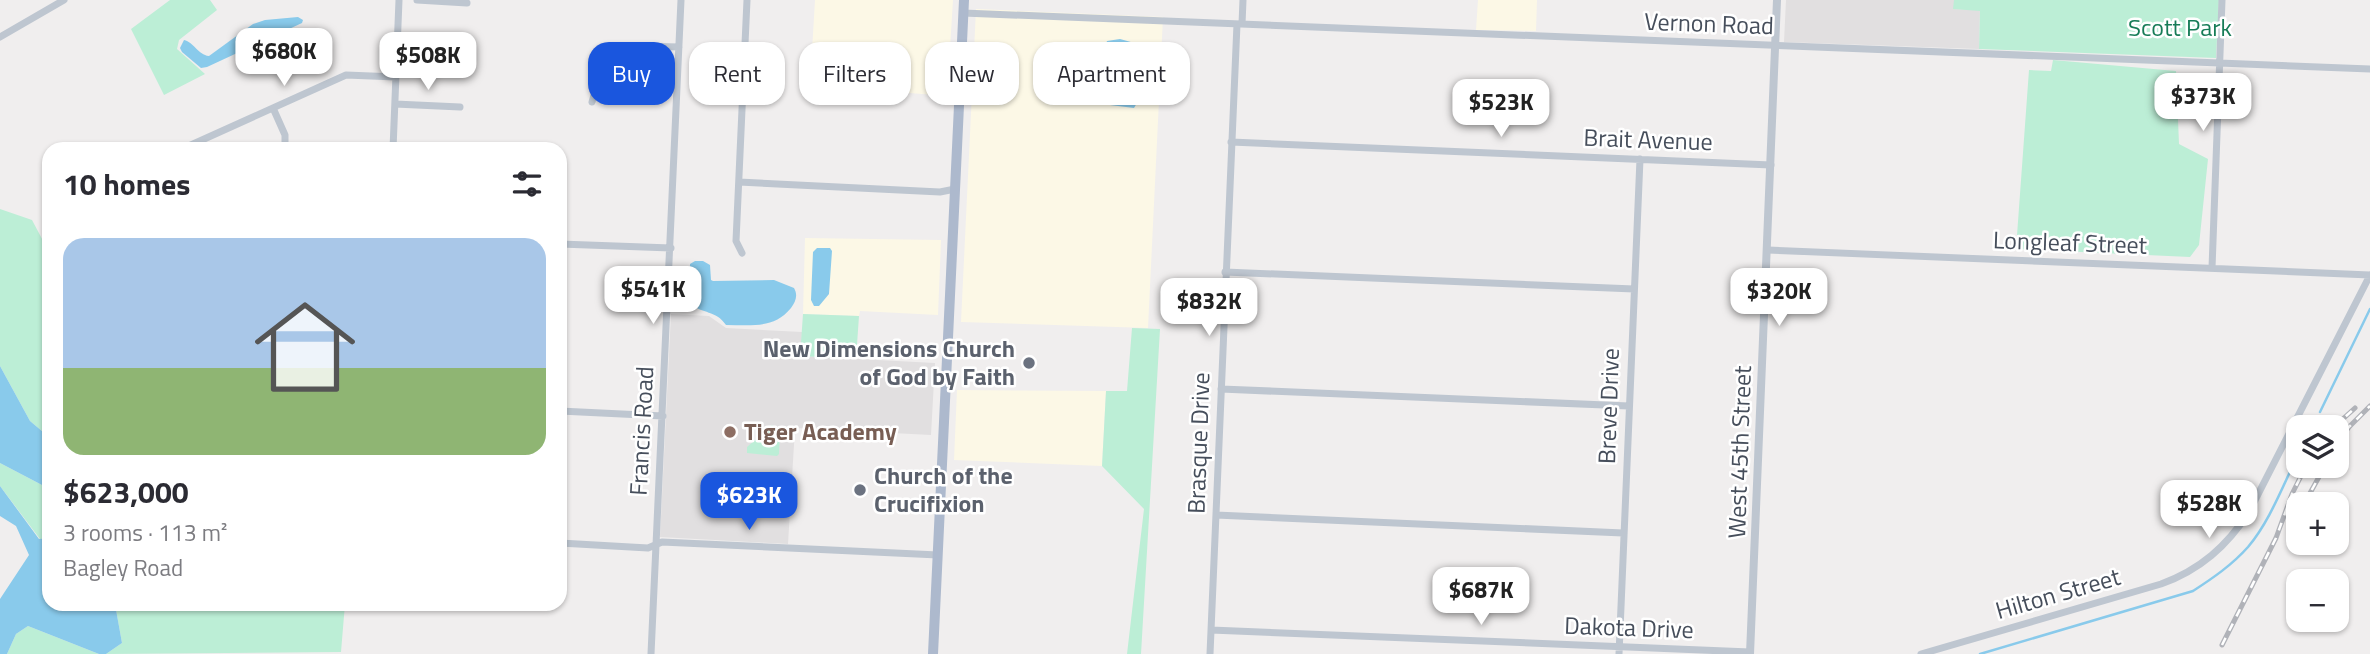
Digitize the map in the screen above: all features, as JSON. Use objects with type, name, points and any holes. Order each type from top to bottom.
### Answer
[{"type":"main road","points":[[933,654],[964,0]]},
{"type":"street","points":[[0,37],[64,0]]},
{"type":"street","points":[[393,142],[399,0]]},
{"type":"street","points":[[417,0],[467,3]]},
{"type":"street","name":"Francis Road","points":[[651,654],[681,0]]},
{"type":"street","points":[[742,253],[736,241],[747,0]]},
{"type":"street","name":"Brasque Drive","points":[[1210,654],[1231,142],[1244,0]]},
{"type":"street","name":"West 45th Street","points":[[1750,653],[1777,0]]},
{"type":"street","points":[[2211,268],[2222,0]]},
{"type":"street","name":"Vernon Road","points":[[963,13],[2370,69]]},
{"type":"street","points":[[198,142],[346,75],[396,77]]},
{"type":"street","points":[[395,104],[460,107]]},
{"type":"street","points":[[273,108],[285,135],[285,142]]},
{"type":"street","name":"Brait Avenue","points":[[1231,142],[1771,165]]},
{"type":"street","name":"Breve Drive","points":[[1620,650],[1640,159]]},
{"type":"street","points":[[739,183],[940,191],[955,189]]},
{"type":"street","points":[[567,244],[671,247]]},
{"type":"street","name":"Longleaf Street","points":[[1768,250],[2370,275]]},
{"type":"street","points":[[1225,272],[1634,289]]},
{"type":"street","name":"Hilton Street","points":[[1921,654],[2161,584],[2188,573],[2217,551],[2239,528],[2249,512],[2370,275]]},
{"type":"street","points":[[1221,389],[1629,406]]},
{"type":"street","points":[[567,411],[663,416]]},
{"type":"street","points":[[1216,515],[1623,533]]},
{"type":"street","points":[[567,543],[648,548],[662,542],[938,555]]},
{"type":"street","name":"Dakota Drive","points":[[1211,630],[1620,650],[1750,653]]},
{"type":"shaded area","points":[[815,0],[953,0],[950,42],[925,42],[925,94],[911,93],[911,42],[813,42]]},
{"type":"shaded area","points":[[1478,0],[1537,0],[1536,31],[1476,30]]},
{"type":"shaded area","points":[[1786,0],[1954,0],[1954,9],[1980,10],[1979,49],[1784,42]]},
{"type":"shaded area","points":[[976,9],[1163,17],[1162,42],[1033,42],[1033,105],[1159,105],[1148,328],[961,322],[971,105],[1019,105],[1019,42],[974,42]]},
{"type":"shaded area","points":[[805,238],[941,240],[938,315],[860,311],[859,316],[803,314]]},
{"type":"shaded area","name":"Tiger Academy","points":[[671,314],[709,316],[726,328],[802,332],[801,356],[935,363],[931,435],[795,428],[788,544],[660,537]]},
{"type":"shaded area","points":[[957,390],[1106,391],[1102,466],[954,460]]},
{"type":"green space","points":[[170,0],[210,0],[217,10],[179,40],[177,49],[205,74],[164,95],[131,29]]},
{"type":"green space","name":"Scott Park","points":[[1954,0],[2219,0],[2216,58],[1979,49],[1980,11],[1953,9]]},
{"type":"green space","points":[[2053,60],[2176,71],[2179,144],[2208,159],[2199,245],[2190,257],[2016,249],[2029,70],[2051,71]]},
{"type":"green space","points":[[0,209],[32,220],[42,239],[42,431],[30,421],[0,366]]},
{"type":"green space","points":[[803,314],[859,316],[856,359],[800,356]]},
{"type":"green space","points":[[1132,328],[1160,329],[1141,654],[1127,654],[1144,509],[1102,466],[1106,391],[1127,391]]},
{"type":"green space","points":[[772,425],[780,432],[779,454],[747,453],[747,447]]},
{"type":"green space","points":[[0,463],[42,485],[42,539],[40,539],[0,486]]},
{"type":"green space","points":[[116,611],[344,611],[341,652],[106,654],[122,643]]},
{"type":"green space","points":[[28,626],[99,654],[7,654],[16,634]]},
{"type":"water","points":[[298,17],[303,20],[302,23],[207,67],[201,68],[180,48],[184,40],[209,56],[253,24],[265,20]]},
{"type":"water","points":[[1120,39],[1131,42],[1107,42]]},
{"type":"water","points":[[1110,105],[1136,105],[1134,108]]},
{"type":"water","points":[[817,248],[830,248],[832,251],[829,294],[819,306],[814,306],[811,300],[813,252]]},
{"type":"water","points":[[695,261],[710,265],[713,281],[774,280],[794,288],[795,300],[784,315],[770,323],[726,325],[718,317],[695,307],[689,300],[690,264]]},
{"type":"water","points":[[0,366],[30,421],[42,431],[42,485],[0,463]]},
{"type":"water","points":[[0,486],[39,539],[42,539],[42,611],[116,611],[122,643],[106,654],[99,654],[28,626],[16,634],[7,654],[0,654],[0,599],[29,555],[16,526],[0,516]]},
{"type":"waterway","points":[[2320,412],[2370,309]]},
{"type":"waterway","points":[[1980,654],[2193,591],[2229,565],[2248,547],[2270,514],[2287,478]]},
{"type":"railway","points":[[2349,427],[2370,406]]},
{"type":"railway","points":[[2347,415],[2355,408]]},
{"type":"railway","points":[[2222,645],[2276,538],[2300,478]]},
{"type":"railway","points":[[2311,492],[2318,478]]},
{"type":"place","name":"New Dimensions Church of God by Faith","points":[[1029,363]]},
{"type":"place","name":"Tiger Academy","points":[[730,432]]},
{"type":"place","name":"Church of the Crucifixion","points":[[860,490]]}]
